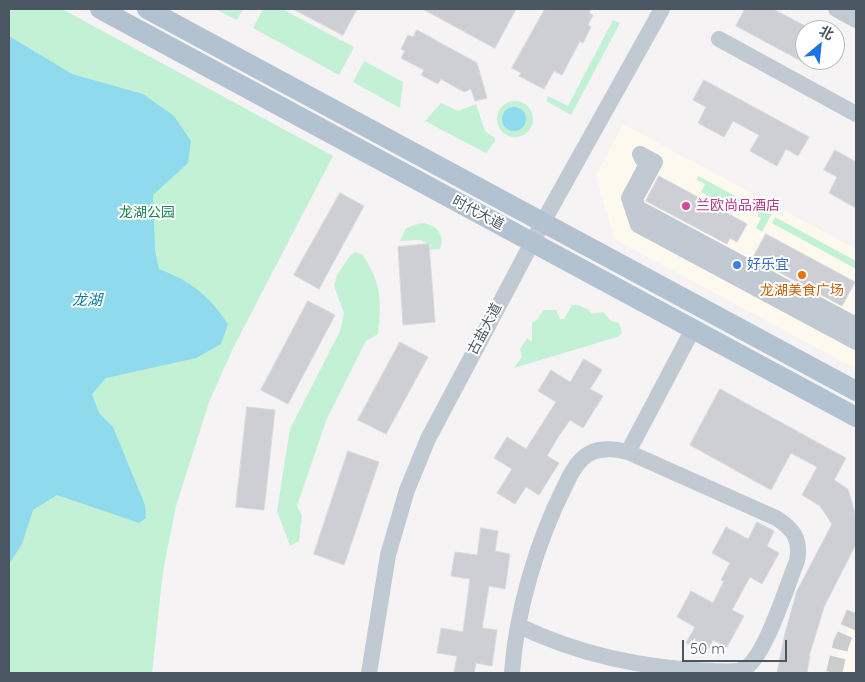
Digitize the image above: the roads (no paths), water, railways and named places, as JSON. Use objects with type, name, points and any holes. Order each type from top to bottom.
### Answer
[{"type":"main road","name":"时代大道","points":[[100,9],[856,417]]},
{"type":"main road","name":"时代大道","points":[[147,9],[856,391]]},
{"type":"street","name":"古盐大道","points":[[369,673],[386,564],[407,490],[445,406],[532,242],[662,9]]},
{"type":"street","points":[[836,9],[856,20]]},
{"type":"street","points":[[719,39],[856,114]]},
{"type":"street","points":[[856,325],[638,208],[635,199],[656,162],[640,154],[646,166],[629,198],[638,226],[856,342]]},
{"type":"street","points":[[628,452],[692,329]]},
{"type":"street","points":[[512,673],[519,626],[543,535],[573,471],[581,459],[597,451],[606,449],[628,452],[776,518],[788,526],[796,535],[800,548],[797,561],[765,644],[744,669],[731,671],[690,671],[641,664],[577,650],[551,642],[519,626]]},
{"type":"water","name":"龙湖","points":[[9,36],[72,74],[143,94],[174,116],[191,141],[188,163],[153,195],[155,251],[159,269],[190,284],[214,305],[228,324],[221,344],[196,358],[106,378],[92,394],[99,413],[113,427],[145,505],[146,518],[139,523],[57,495],[33,510],[22,544],[9,564]]},
{"type":"water","points":[[509,107],[519,107],[526,114],[526,124],[519,131],[509,131],[502,124],[502,114]]},
{"type":"tunnel","points":[[834,673],[841,644],[856,609]]},
{"type":"place","name":"兰欧尚品酒店","points":[[686,206]]},
{"type":"place","name":"好乐宜","points":[[737,265]]},
{"type":"place","name":"龙湖美食广场","points":[[802,275]]},
{"type":"park label","name":"龙湖公园","points":[[147,213]]}]
